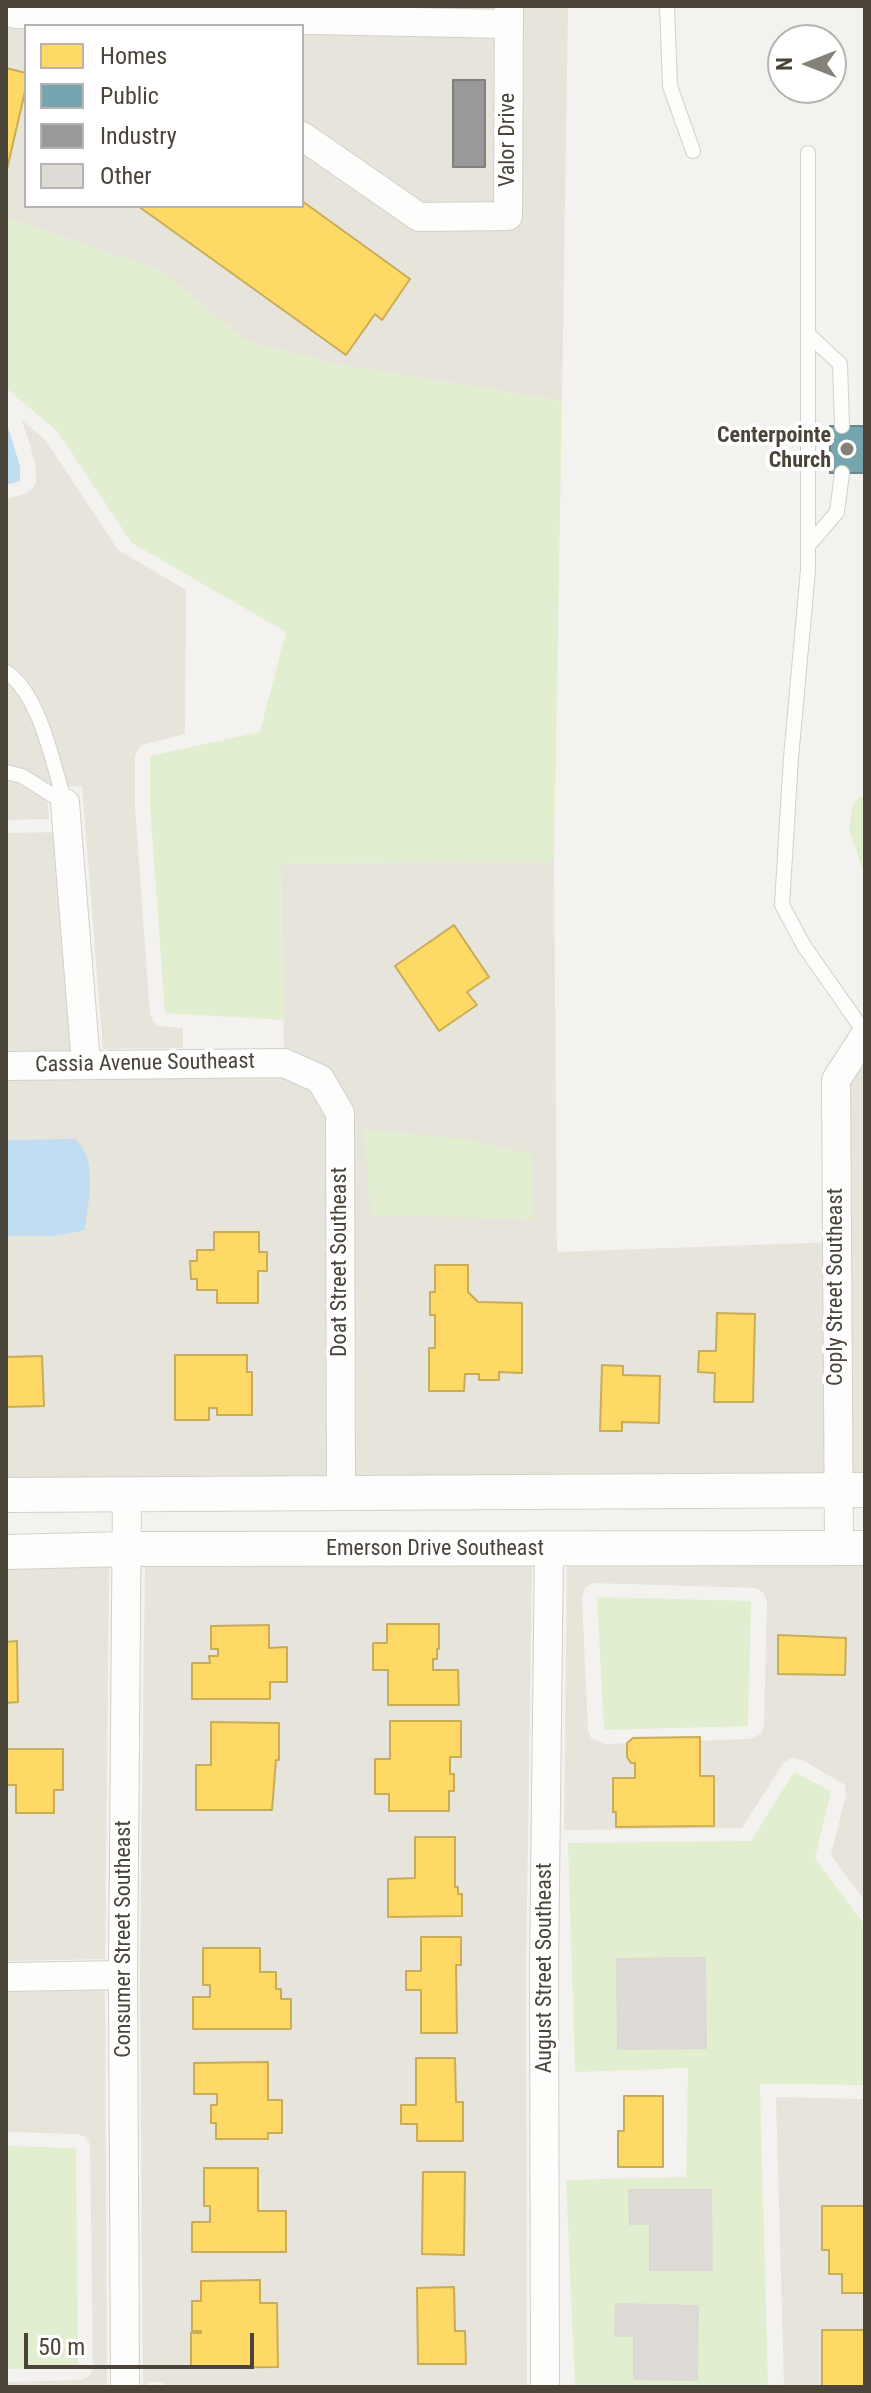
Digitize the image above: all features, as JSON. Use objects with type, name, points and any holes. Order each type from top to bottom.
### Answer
[{"type":"street","name":"Valor Drive","points":[[6,11],[15,14],[226,22],[509,15],[508,216],[419,217],[304,137]]},
{"type":"street","points":[[65,803],[86,1064]]},
{"type":"street","name":"Coply Street Southeast","points":[[852,1547],[836,1080],[865,1034]]},
{"type":"street","name":"Cassia Avenue Southeast","points":[[6,1066],[284,1063]]},
{"type":"street","name":"Doat Street Southeast","points":[[284,1063],[320,1079],[340,1113],[341,1491]]},
{"type":"street","points":[[6,1495],[851,1490]]},
{"type":"street","name":"Consumer Street Southeast","points":[[125,2387],[123,1975],[127,1492]]},
{"type":"street","name":"Emerson Drive Southeast","points":[[6,1552],[852,1547]]},
{"type":"street","name":"August Street Southeast","points":[[545,2387],[544,1970],[549,1548]]},
{"type":"street","points":[[6,1977],[123,1975]]},
{"type":"lane","points":[[667,6],[670,86],[693,151]]},
{"type":"lane","points":[[808,153],[808,546],[782,905],[804,946],[865,1034]]},
{"type":"lane","points":[[809,335],[840,364],[842,426]]},
{"type":"lane","points":[[808,546],[837,512],[842,473]]},
{"type":"lane","points":[[6,672],[17,679],[35,708],[65,803]]},
{"type":"lane","points":[[6,772],[22,776],[65,803]]},
{"type":"shaded area","points":[[6,6],[568,6],[562,401],[340,365],[246,341],[160,270],[6,218]]},
{"type":"shaded area","points":[[22,420],[46,441],[118,550],[186,590],[185,734],[141,745],[135,756],[135,807],[150,1014],[159,1026],[183,1028],[183,1048],[103,1049],[82,786],[46,788],[49,819],[6,820],[6,499],[25,494],[33,489],[36,481],[35,462]]},
{"type":"shaded area","points":[[67,832],[86,1064],[284,1063],[281,864],[554,862],[557,1252],[836,1242],[836,1080],[865,1035],[865,1490],[6,1495],[6,833]]},
{"type":"shaded area","points":[[865,1563],[865,1901],[831,1855],[846,1794],[845,1785],[802,1760],[792,1758],[784,1762],[742,1828],[564,1830],[567,1564]],"holes":[[[593,1583],[756,1588],[764,1593],[767,1601],[764,1726],[761,1734],[749,1739],[604,1744],[591,1738],[588,1730],[582,1597],[585,1588]]]},
{"type":"shaded area","points":[[532,1564],[526,1970],[527,2387],[170,2387],[151,2382],[143,2387],[140,1974],[145,1565]]},
{"type":"shaded area","points":[[109,1566],[105,1959],[6,1961],[6,1568]]},
{"type":"shaded area","points":[[105,1990],[107,2386],[6,2387],[6,2382],[82,2380],[90,2375],[93,2368],[90,2144],[85,2137],[77,2134],[6,2132],[6,1992]]},
{"type":"shaded area","points":[[776,2097],[865,2099],[865,2387],[784,2387]]},
{"type":"green space","points":[[6,218],[160,270],[246,341],[340,365],[562,401],[554,862],[281,864],[283,1020],[165,1013],[150,806],[150,756],[260,732],[286,632],[132,543],[58,432],[6,388]]},
{"type":"green space","points":[[865,794],[865,877],[849,829],[853,803]]},
{"type":"green space","points":[[364,1129],[462,1139],[531,1154],[533,1219],[371,1215]]},
{"type":"green space","points":[[597,1597],[751,1601],[748,1726],[604,1730]]},
{"type":"green space","points":[[794,1772],[831,1791],[815,1858],[865,1925],[865,2085],[760,2084],[768,2387],[575,2387],[566,2180],[686,2177],[688,2068],[575,2072],[568,1843],[751,1841]]},
{"type":"green space","points":[[6,2146],[76,2148],[78,2368],[6,2369]]},
{"type":"water","points":[[6,421],[20,466],[20,481],[6,485]]},
{"type":"water","points":[[75,1139],[90,1169],[85,1230],[54,1236],[6,1236],[6,1140]]},
{"type":"building: Homes","points":[[6,68],[24,72],[24,96],[7,169]]},
{"type":"building: Homes","points":[[304,202],[410,279],[382,320],[375,314],[346,355],[141,208],[304,208]]},
{"type":"building: Homes","points":[[454,925],[489,977],[467,992],[477,1005],[439,1031],[395,966]]},
{"type":"building: Homes","points":[[214,1232],[259,1232],[259,1252],[267,1252],[267,1271],[258,1271],[258,1303],[217,1303],[217,1290],[197,1290],[197,1279],[191,1279],[190,1261],[197,1261],[197,1250],[214,1250]]},
{"type":"building: Homes","points":[[435,1265],[468,1265],[468,1292],[478,1302],[522,1303],[522,1373],[499,1372],[499,1380],[479,1380],[479,1374],[465,1374],[464,1391],[429,1391],[429,1348],[435,1348],[435,1315],[430,1315],[430,1292],[435,1292]]},
{"type":"building: Homes","points":[[717,1313],[755,1314],[753,1402],[714,1402],[715,1373],[698,1372],[699,1351],[716,1351]]},
{"type":"building: Homes","points":[[175,1355],[247,1355],[247,1372],[252,1372],[252,1415],[217,1415],[217,1408],[209,1408],[209,1420],[175,1420]]},
{"type":"building: Homes","points":[[42,1356],[44,1406],[6,1407],[6,1357]]},
{"type":"building: Homes","points":[[602,1365],[623,1366],[623,1375],[660,1376],[659,1423],[622,1422],[622,1431],[600,1431]]},
{"type":"building: Homes","points":[[387,1624],[439,1624],[439,1649],[437,1659],[433,1659],[433,1670],[458,1670],[459,1705],[388,1705],[388,1670],[373,1670],[373,1643],[387,1643]]},
{"type":"building: Homes","points":[[269,1625],[269,1648],[287,1647],[287,1682],[270,1682],[270,1699],[192,1699],[192,1663],[210,1663],[209,1656],[218,1656],[218,1649],[211,1649],[211,1626]]},
{"type":"building: Homes","points":[[778,1635],[846,1638],[845,1675],[778,1674]]},
{"type":"building: Homes","points":[[17,1641],[18,1702],[6,1703],[6,1642]]},
{"type":"building: Homes","points":[[390,1721],[461,1721],[461,1757],[450,1757],[454,1791],[449,1791],[449,1811],[389,1811],[389,1794],[375,1794],[375,1759],[390,1759]]},
{"type":"building: Homes","points":[[211,1722],[279,1723],[279,1760],[276,1760],[272,1810],[196,1810],[196,1765],[211,1765]]},
{"type":"building: Homes","points":[[700,1737],[700,1776],[714,1776],[714,1826],[616,1827],[613,1778],[635,1778],[635,1763],[627,1757],[627,1743],[633,1738]]},
{"type":"building: Homes","points":[[6,1749],[63,1749],[63,1790],[54,1790],[54,1813],[16,1813],[16,1785],[6,1785]]},
{"type":"building: Homes","points":[[415,1837],[455,1837],[455,1887],[458,1887],[458,1894],[462,1894],[462,1916],[388,1917],[388,1879],[415,1878]]},
{"type":"building: Homes","points":[[421,1937],[461,1937],[461,1965],[456,1965],[457,2033],[421,2033],[421,1990],[406,1990],[406,1971],[421,1971]]},
{"type":"building: Homes","points":[[203,1948],[260,1948],[260,1972],[276,1972],[276,1989],[281,1989],[281,1999],[291,1999],[291,2029],[193,2029],[193,1997],[210,1997],[210,1985],[203,1985]]},
{"type":"building: Homes","points":[[416,2058],[455,2058],[456,2102],[463,2102],[463,2141],[417,2141],[417,2124],[401,2124],[401,2105],[416,2105]]},
{"type":"building: Homes","points":[[268,2062],[268,2100],[282,2100],[282,2133],[268,2133],[268,2139],[216,2139],[216,2123],[211,2123],[211,2105],[217,2105],[217,2094],[194,2094],[194,2063]]},
{"type":"building: Homes","points":[[624,2096],[663,2096],[663,2167],[618,2167],[618,2131],[624,2131]]},
{"type":"building: Homes","points":[[204,2168],[258,2168],[258,2211],[286,2211],[286,2252],[192,2252],[192,2222],[210,2222],[210,2206],[204,2206]]},
{"type":"building: Homes","points":[[423,2172],[465,2172],[464,2255],[422,2254]]},
{"type":"building: Homes","points":[[822,2206],[865,2206],[865,2293],[842,2293],[842,2274],[829,2274],[829,2250],[822,2250]]},
{"type":"building: Homes","points":[[260,2280],[260,2303],[277,2303],[278,2367],[191,2368],[191,2333],[201,2333],[192,2331],[192,2301],[201,2301],[201,2281]]},
{"type":"building: Homes","points":[[454,2287],[455,2331],[465,2331],[466,2364],[418,2364],[417,2288]]},
{"type":"building: Homes","points":[[822,2330],[865,2330],[865,2387],[822,2387]]},
{"type":"building: Public","name":"Centerpointe Church","points":[[830,426],[865,426],[865,473],[830,473]]},
{"type":"building: Industry","points":[[453,80],[485,80],[485,167],[453,167]]},
{"type":"building: Other","points":[[705,1958],[706,2048],[618,2049],[617,1959]]},
{"type":"building: Other","points":[[629,2190],[711,2190],[712,2270],[650,2270],[650,2224],[630,2224]]},
{"type":"building: Other","points":[[616,2304],[698,2306],[697,2380],[634,2379],[634,2336],[615,2336]]},
{"type":"place","name":"Centerpointe Church","points":[[847,449]]}]
